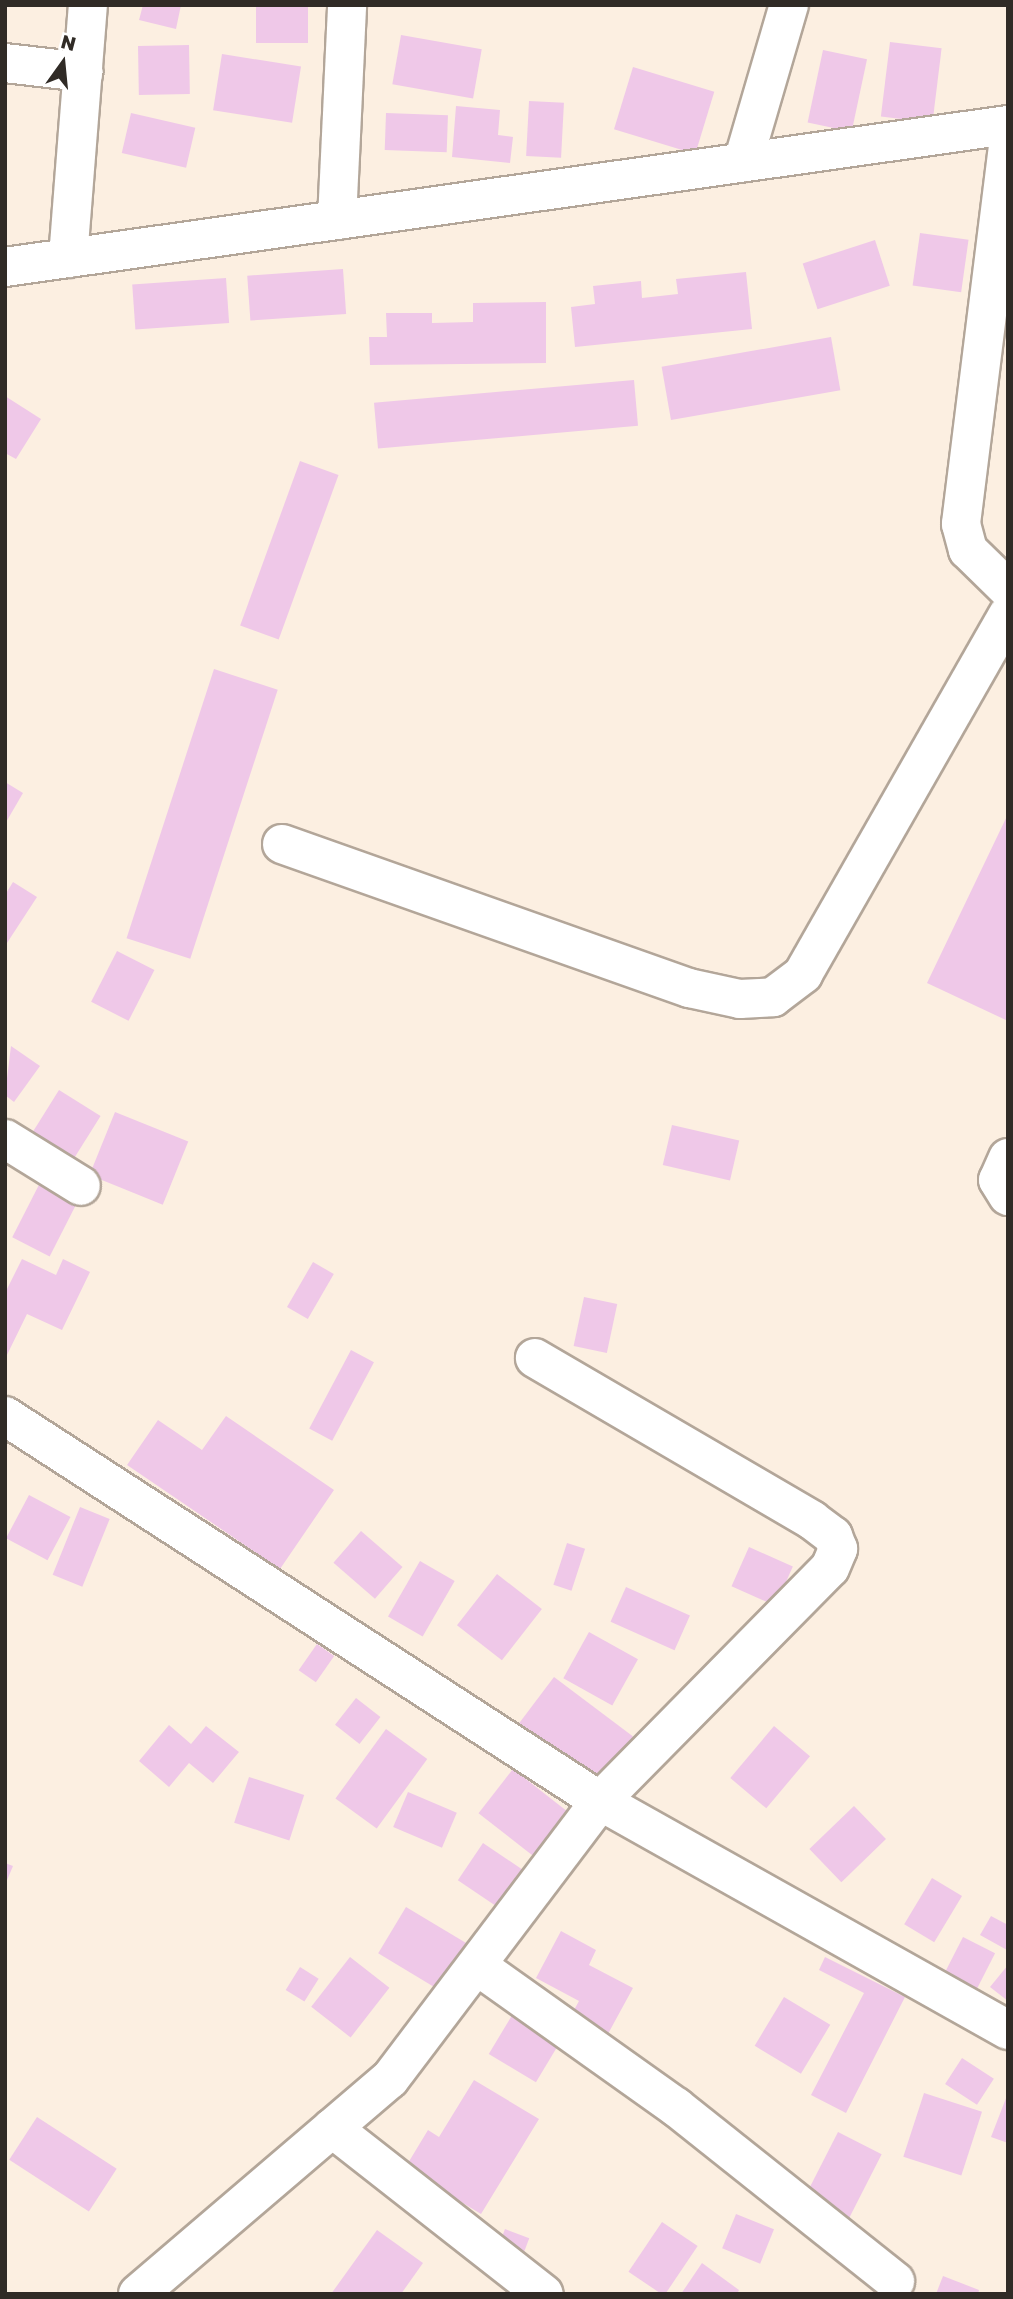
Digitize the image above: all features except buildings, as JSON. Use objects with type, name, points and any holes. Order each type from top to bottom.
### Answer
[{"type":"street","points":[[68,258],[88,5]]},
{"type":"street","points":[[337,220],[347,5]]},
{"type":"street","points":[[743,162],[789,5]]},
{"type":"street","points":[[5,63],[83,72]]},
{"type":"street","points":[[5,267],[1008,125]]},
{"type":"street","points":[[1008,146],[967,435],[961,524],[968,550],[1008,589]]},
{"type":"street","points":[[282,844],[689,988],[740,999],[773,997],[803,974],[1008,615]]},
{"type":"street","points":[[5,1139],[81,1186]]},
{"type":"street","points":[[1008,1158],[998,1180],[1008,1196]]},
{"type":"street","points":[[138,2294],[390,2079],[479,1967],[600,1801],[810,1591],[838,1549],[833,1536],[812,1520],[535,1358]]},
{"type":"street","points":[[5,1416],[600,1801],[1008,2030]]},
{"type":"street","points":[[479,1967],[676,2107],[895,2281]]},
{"type":"street","points":[[332,2128],[544,2294]]}]
